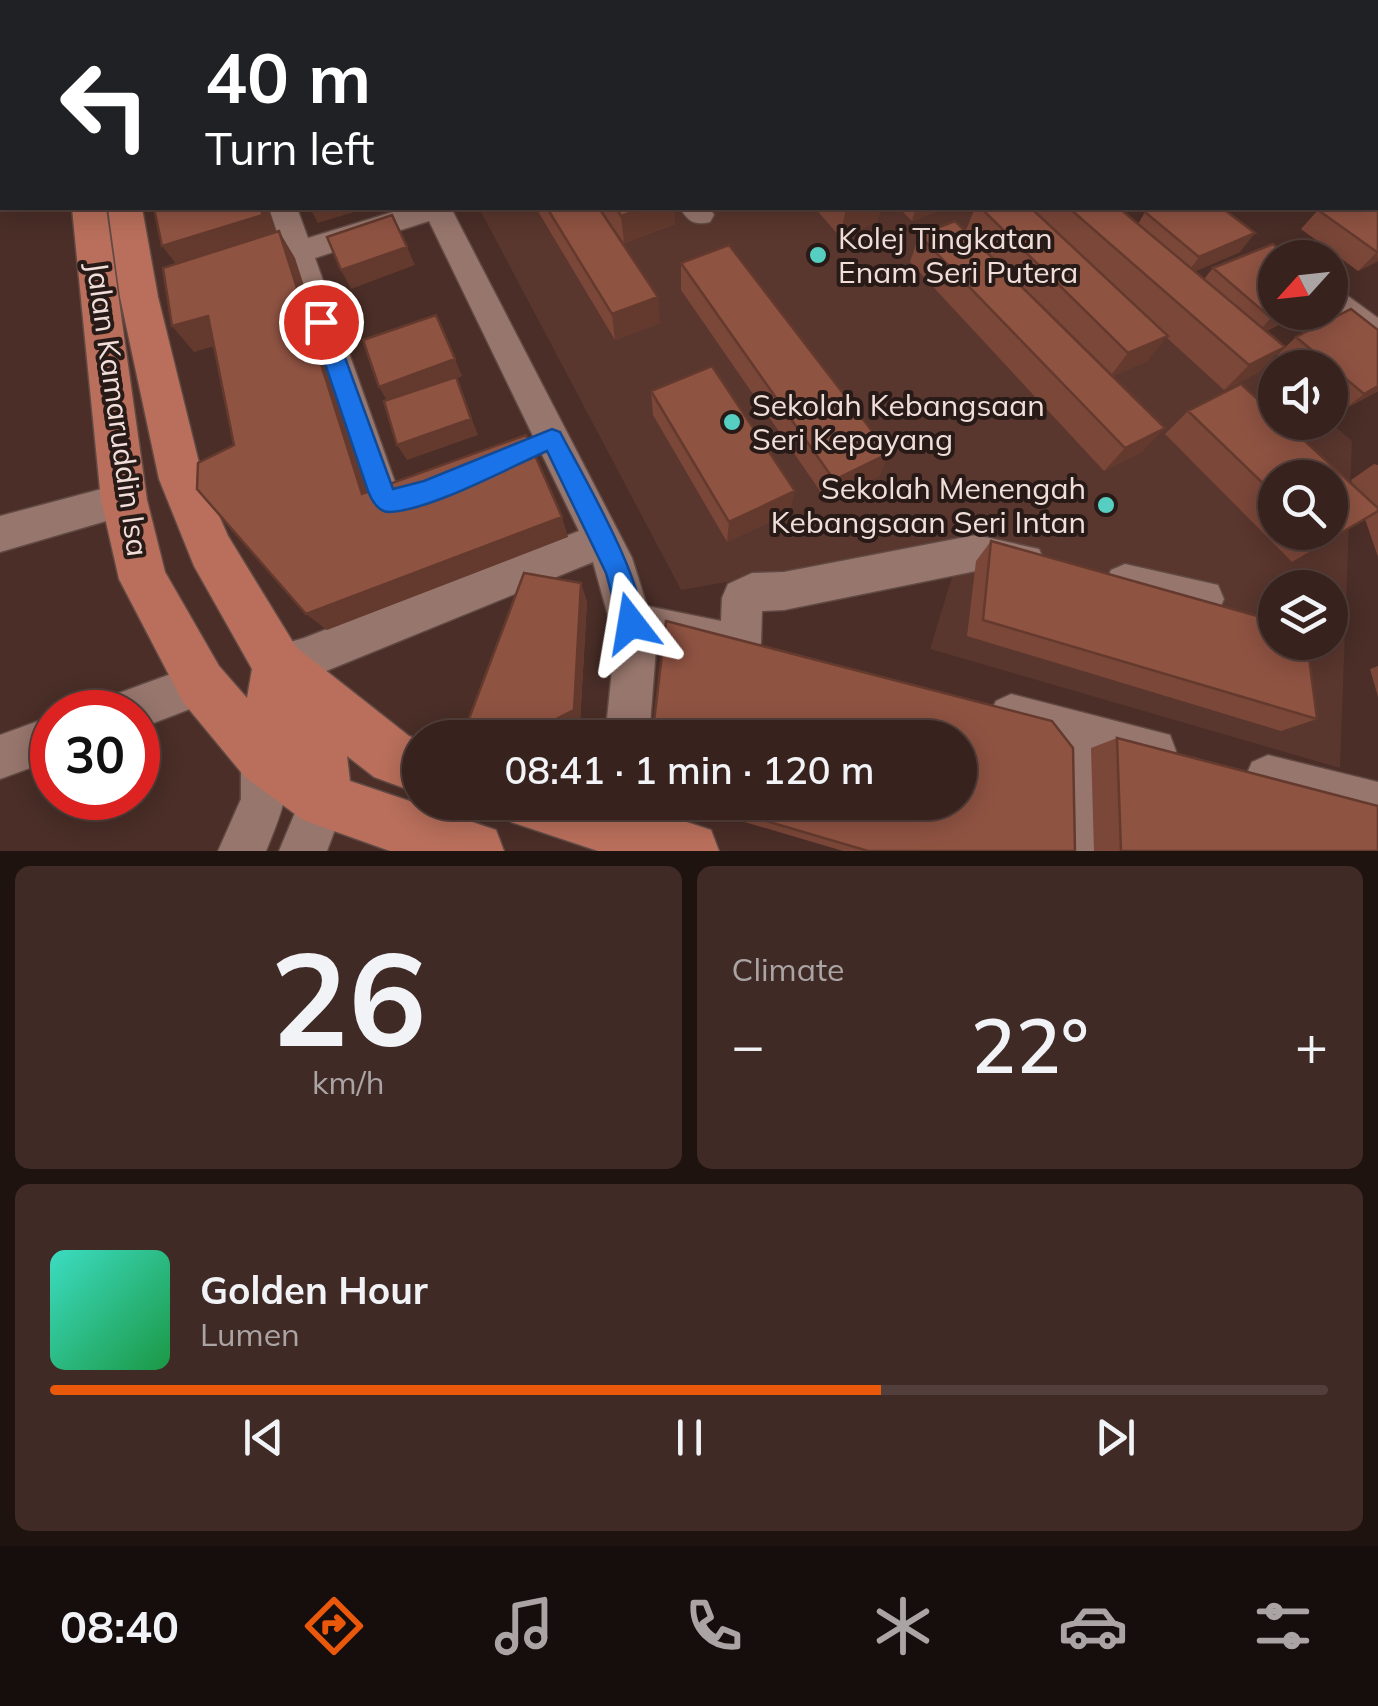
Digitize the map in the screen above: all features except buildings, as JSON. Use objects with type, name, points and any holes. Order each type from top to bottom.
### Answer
[{"type":"main road","name":"Jalan Kamaruddin Isa","points":[[89,210],[124,500],[143,579],[201,684],[264,758],[313,826],[476,851]]},
{"type":"main road","name":"Jalan Kamaruddin Isa","points":[[126,210],[157,292],[181,479],[210,551],[278,665],[402,761]]},
{"type":"main road","points":[[124,500],[132,506],[155,508],[210,551]]},
{"type":"main road","points":[[278,665],[273,701],[320,753],[313,826]]},
{"type":"main road","points":[[592,820],[690,851]]},
{"type":"street","points":[[284,210],[380,491],[388,502],[399,501],[445,484]]},
{"type":"street","points":[[245,268],[431,210]]},
{"type":"street","points":[[438,210],[618,571],[636,640],[629,720]]},
{"type":"street","points":[[1348,312],[1378,335]]},
{"type":"street","points":[[516,454],[552,438]]},
{"type":"street","points":[[0,534],[124,500]]},
{"type":"street","points":[[278,665],[304,660],[602,540]]},
{"type":"street","points":[[631,623],[758,648],[742,598],[752,592],[784,590],[976,552],[1204,598]]},
{"type":"street","points":[[160,699],[201,684]]},
{"type":"street","points":[[980,708],[1378,805]]},
{"type":"street","points":[[1076,732],[1078,851]]},
{"type":"street","points":[[0,757],[30,746]]},
{"type":"street","points":[[242,851],[264,800],[264,758]]},
{"type":"shaded area","name":"Sekolah Menengah Kebangsaan Seri Intan","points":[[480,210],[1093,210],[1258,357],[1258,440],[1348,438],[1352,441],[1348,550],[1347,570],[1258,570],[1258,660],[1344,660],[1340,768],[930,649],[963,541],[681,590]]},
{"type":"place","name":"Kolej Tingkatan Enam Seri Putera","points":[[818,255]]},
{"type":"place","name":"Sekolah Kebangsaan Seri Kepayang","points":[[732,422]]},
{"type":"place","name":"Sekolah Menengah Kebangsaan Seri Intan","points":[[1106,505]]},
{"type":"route","points":[[321,322],[380,491],[388,502],[427,492],[552,438],[618,571],[631,623]]}]
